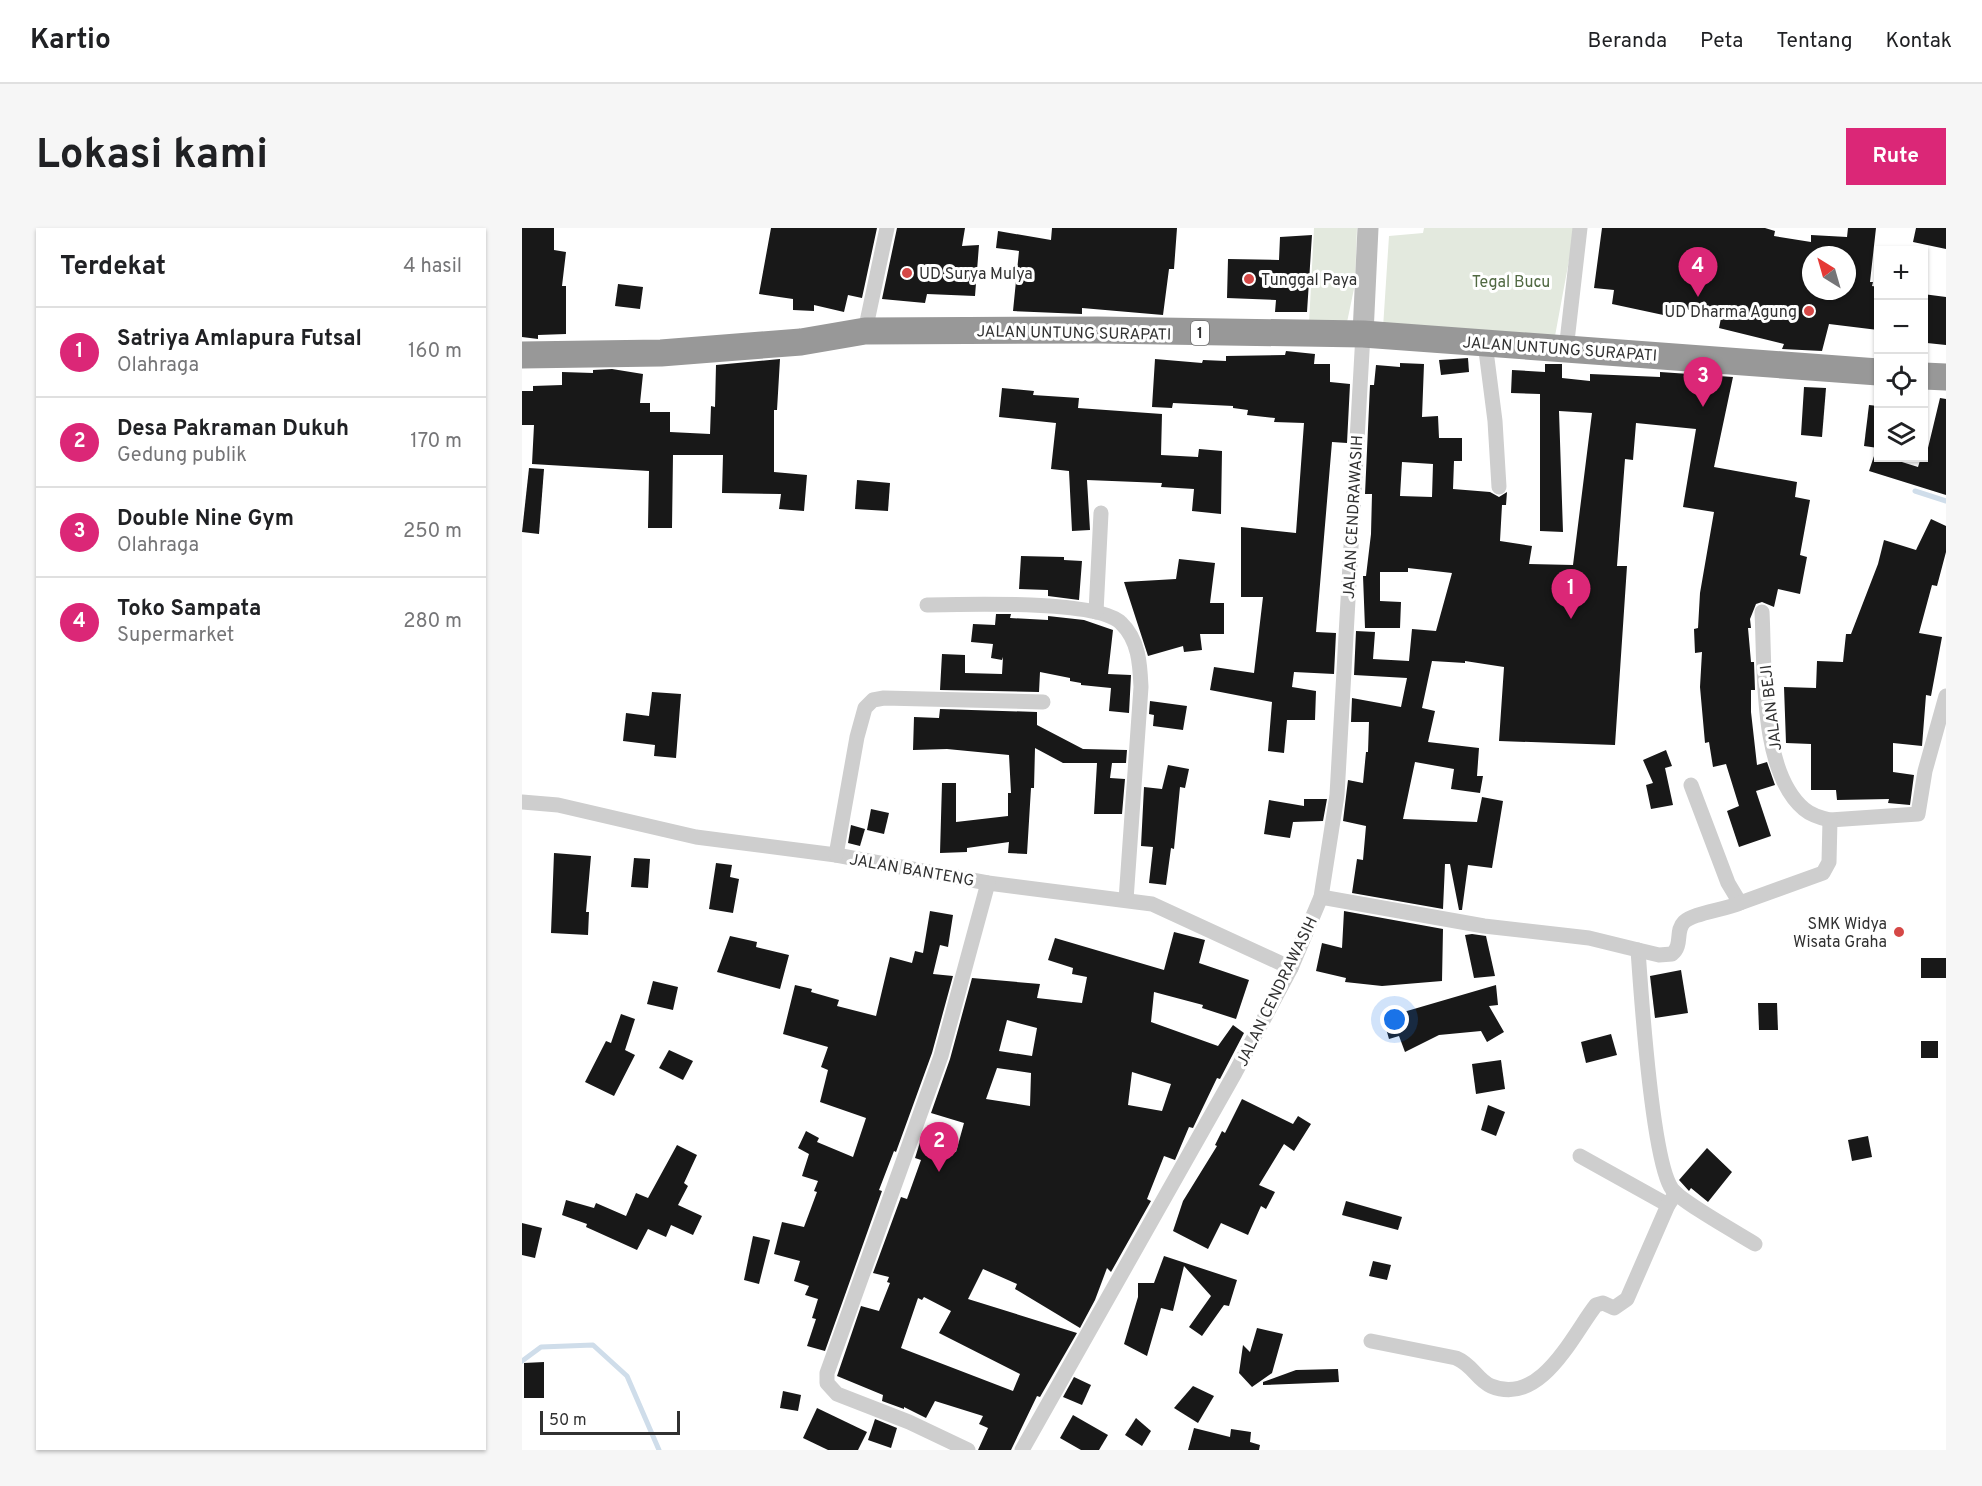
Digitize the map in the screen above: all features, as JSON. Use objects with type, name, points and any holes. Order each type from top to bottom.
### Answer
[{"type":"highway","name":"JALAN UNTUNG SURAPATI","points":[[522,355],[671,352],[801,342],[865,331],[1098,330],[1363,334],[1874,372]]},
{"type":"highway","points":[[1928,376],[1946,377]]},
{"type":"street","points":[[865,331],[887,228]]},
{"type":"street","points":[[1363,334],[1368,228]]},
{"type":"street","points":[[1566,350],[1580,228]]},
{"type":"street","name":"JALAN CENDRAWASIH","points":[[1022,1450],[1183,1169],[1291,968],[1321,897],[1337,795],[1363,334]]},
{"type":"street","points":[[1485,343],[1499,487]]},
{"type":"street","points":[[1096,612],[1101,513]]},
{"type":"street","points":[[927,605],[1018,605],[1096,612],[1112,616],[1122,623],[1131,636],[1140,659],[1141,687],[1126,900]]},
{"type":"street","name":"JALAN BEJI","points":[[1762,612],[1765,683],[1771,739],[1777,761],[1795,799],[1805,810],[1830,820],[1918,814],[1925,771],[1946,696]]},
{"type":"street","points":[[836,855],[857,737],[866,708],[873,700],[884,698],[1043,702]]},
{"type":"street","points":[[1691,784],[1728,883],[1740,903]]},
{"type":"street","name":"JALAN BANTENG","points":[[522,802],[558,805],[696,837],[836,855],[988,883],[1152,904],[1291,968]]},
{"type":"street","points":[[1321,897],[1484,926],[1589,938],[1659,955],[1672,954],[1679,945],[1680,928],[1686,921],[1823,873],[1829,862],[1830,820]]},
{"type":"street","points":[[968,1450],[909,1422],[837,1394],[827,1383],[827,1374],[941,1056],[988,883]]},
{"type":"street","points":[[1371,1341],[1456,1358],[1468,1363],[1489,1386],[1516,1389],[1526,1385],[1560,1358],[1596,1305],[1603,1303],[1614,1308],[1623,1304],[1672,1199],[1671,1188],[1663,1166],[1657,1127],[1638,950]]},
{"type":"street","points":[[1580,1156],[1672,1199],[1755,1244]]},
{"type":"green space","points":[[1314,228],[1357,228],[1355,284],[1346,327],[1309,324]]},
{"type":"green space","name":"Tegal Bucu","points":[[1424,228],[1575,228],[1555,336],[1383,328],[1389,236],[1423,233]]},
{"type":"building","points":[[522,228],[554,228],[554,250],[566,252],[562,286],[566,286],[566,334],[538,335],[538,339],[522,337]]},
{"type":"building","points":[[771,228],[877,228],[862,298],[848,295],[844,312],[814,305],[814,311],[793,310],[793,299],[759,294]]},
{"type":"building","points":[[897,228],[965,228],[962,246],[979,245],[975,296],[927,294],[925,303],[882,299]]},
{"type":"building","points":[[1052,228],[1177,228],[1174,269],[1169,269],[1163,315],[1082,308],[1082,314],[1013,311],[1019,251],[996,248],[998,231],[1051,240]]},
{"type":"building","points":[[1602,228],[1765,228],[1775,231],[1774,236],[1811,242],[1811,235],[1847,237],[1848,228],[1876,228],[1870,282],[1873,282],[1872,286],[1874,286],[1874,330],[1829,324],[1822,351],[1782,349],[1784,344],[1719,328],[1721,318],[1670,305],[1668,316],[1612,304],[1614,290],[1594,288]]},
{"type":"building","points":[[1916,228],[1946,228],[1946,249],[1913,242]]},
{"type":"building","points":[[1312,235],[1307,312],[1275,312],[1276,300],[1227,298],[1228,259],[1279,260],[1280,237]]},
{"type":"building","points":[[618,284],[643,287],[640,309],[615,306]]},
{"type":"building","points":[[1928,295],[1946,297],[1946,345],[1928,343]]},
{"type":"building","points":[[1286,351],[1315,354],[1314,364],[1330,364],[1330,382],[1350,384],[1347,443],[1332,442],[1316,632],[1336,633],[1334,674],[1294,672],[1292,687],[1316,691],[1315,720],[1287,720],[1284,753],[1268,751],[1272,702],[1210,690],[1214,667],[1254,673],[1263,597],[1241,597],[1241,527],[1296,533],[1304,423],[1274,422],[1275,418],[1247,415],[1248,410],[1233,408],[1233,406],[1173,403],[1172,408],[1152,407],[1155,359],[1202,363],[1203,360],[1226,361],[1226,356],[1285,355]]},
{"type":"building","points":[[1468,358],[1469,372],[1441,375],[1439,360]]},
{"type":"building","points":[[780,359],[777,410],[774,410],[774,472],[807,475],[804,511],[779,509],[781,494],[722,493],[723,455],[673,455],[672,528],[648,528],[649,471],[532,464],[534,425],[522,425],[522,391],[533,391],[533,386],[562,385],[562,372],[593,373],[593,370],[612,369],[643,374],[640,403],[650,403],[650,412],[670,412],[670,432],[710,434],[711,406],[715,407],[716,365]]},
{"type":"building","points":[[1400,363],[1424,364],[1422,417],[1438,416],[1439,438],[1462,438],[1462,461],[1454,461],[1453,489],[1490,492],[1499,497],[1507,492],[1506,505],[1502,505],[1500,541],[1532,546],[1529,564],[1573,565],[1592,413],[1559,411],[1563,532],[1540,531],[1540,394],[1511,393],[1512,370],[1545,372],[1545,364],[1562,364],[1562,378],[1590,381],[1590,374],[1660,377],[1660,372],[1733,377],[1714,467],[1797,482],[1795,497],[1810,500],[1800,555],[1807,557],[1800,594],[1778,589],[1774,607],[1762,602],[1756,604],[1750,619],[1751,628],[1748,628],[1751,662],[1754,662],[1755,690],[1751,690],[1751,712],[1757,765],[1767,762],[1775,785],[1756,791],[1771,836],[1739,847],[1727,811],[1739,806],[1726,764],[1713,767],[1709,742],[1705,743],[1700,687],[1702,652],[1695,653],[1694,629],[1698,628],[1700,593],[1714,512],[1683,507],[1696,429],[1636,423],[1633,460],[1625,459],[1617,566],[1627,566],[1615,745],[1499,741],[1504,667],[1465,661],[1465,663],[1432,661],[1422,708],[1435,711],[1428,742],[1479,748],[1477,776],[1483,776],[1480,793],[1451,789],[1454,769],[1415,762],[1403,819],[1477,822],[1482,797],[1503,801],[1492,868],[1468,865],[1462,910],[1459,910],[1450,864],[1445,864],[1443,909],[1352,893],[1357,859],[1363,860],[1366,826],[1343,821],[1348,780],[1363,783],[1366,752],[1368,752],[1369,722],[1351,722],[1352,698],[1401,707],[1407,678],[1354,675],[1356,631],[1375,632],[1373,659],[1409,661],[1412,629],[1436,631],[1452,573],[1408,568],[1408,572],[1380,572],[1380,601],[1401,602],[1400,628],[1365,628],[1363,576],[1366,576],[1371,534],[1372,494],[1365,494],[1370,385],[1374,385],[1376,365],[1400,367]],"holes":[[[1402,462],[1433,464],[1432,497],[1400,496]]]},
{"type":"building","points":[[1804,387],[1826,388],[1822,437],[1801,435]]},
{"type":"building","points":[[1002,388],[1034,391],[1033,395],[1079,398],[1078,408],[1162,414],[1161,455],[1198,457],[1199,449],[1222,451],[1221,514],[1192,511],[1194,489],[1161,487],[1162,483],[1087,480],[1090,530],[1072,531],[1069,471],[1051,469],[1056,423],[999,417]]},
{"type":"building","points":[[1940,398],[1946,399],[1946,495],[1869,471],[1874,456],[1874,462],[1902,462],[1918,467],[1920,462],[1928,462],[1928,448]]},
{"type":"building","points":[[1869,405],[1874,406],[1874,447],[1864,446]]},
{"type":"building","points":[[529,468],[544,469],[539,534],[522,532]]},
{"type":"building","points":[[857,480],[890,483],[888,511],[855,509]]},
{"type":"building","points":[[1931,519],[1946,526],[1946,552],[1937,586],[1932,585],[1919,633],[1942,637],[1931,696],[1926,695],[1922,746],[1893,743],[1893,772],[1914,775],[1910,805],[1888,803],[1889,799],[1837,800],[1836,790],[1811,790],[1811,744],[1786,743],[1784,687],[1816,688],[1817,661],[1843,662],[1846,634],[1851,634],[1878,564],[1884,540],[1916,550]]},
{"type":"building","points":[[1021,556],[1064,557],[1064,560],[1082,561],[1079,600],[1048,596],[1048,590],[1019,589]]},
{"type":"building","points":[[1179,559],[1215,563],[1210,603],[1224,603],[1224,634],[1200,634],[1202,650],[1184,652],[1183,646],[1148,656],[1124,582],[1176,579]]},
{"type":"building","points":[[996,614],[1011,614],[1010,618],[1048,620],[1048,616],[1084,620],[1113,630],[1108,674],[1131,675],[1129,713],[1109,711],[1111,688],[1081,685],[1081,683],[1070,681],[1070,678],[1040,672],[1039,692],[940,690],[942,654],[965,655],[965,673],[1002,674],[1003,657],[1002,660],[991,658],[993,644],[971,642],[973,624],[995,625]]},
{"type":"building","points":[[652,692],[681,694],[676,758],[654,756],[655,745],[623,741],[626,713],[649,716]]},
{"type":"building","points":[[1150,701],[1187,706],[1183,730],[1153,726],[1154,715],[1149,714]]},
{"type":"building","points":[[940,709],[1037,712],[1037,725],[1083,749],[1127,750],[1126,763],[1112,763],[1110,778],[1125,779],[1122,814],[1094,814],[1097,763],[1063,763],[1035,748],[1034,788],[1031,788],[1027,854],[1008,853],[1009,842],[967,848],[967,852],[940,853],[942,783],[956,783],[956,822],[1008,816],[1008,793],[1011,793],[1009,755],[947,749],[913,750],[914,717],[939,718]]},
{"type":"building","points":[[1666,750],[1672,766],[1665,768],[1673,805],[1651,809],[1646,785],[1653,783],[1643,760]]},
{"type":"building","points":[[1168,765],[1189,769],[1185,788],[1180,787],[1174,849],[1171,848],[1166,885],[1149,883],[1153,847],[1141,846],[1144,787],[1162,789]]},
{"type":"building","points":[[1304,799],[1327,799],[1323,821],[1293,822],[1290,838],[1264,834],[1269,800],[1304,806]]},
{"type":"building","points":[[871,809],[889,813],[884,834],[867,830]]},
{"type":"building","points":[[851,825],[865,829],[860,846],[848,843]]},
{"type":"building","points":[[554,853],[591,856],[586,912],[589,912],[588,935],[551,933]]},
{"type":"building","points":[[634,858],[650,859],[648,888],[631,887]]},
{"type":"building","points":[[716,863],[732,865],[730,877],[739,879],[733,913],[709,909]]},
{"type":"building","points":[[930,911],[953,915],[948,947],[940,945],[933,974],[953,976],[932,1053],[896,1152],[894,1151],[879,1190],[882,1191],[825,1351],[807,1346],[816,1319],[812,1318],[818,1299],[805,1295],[809,1286],[794,1281],[800,1261],[774,1254],[782,1222],[804,1227],[817,1192],[814,1191],[818,1181],[802,1176],[809,1154],[798,1148],[806,1131],[819,1138],[817,1142],[853,1157],[866,1118],[820,1102],[828,1070],[821,1067],[828,1047],[783,1034],[795,985],[839,1000],[837,1006],[876,1016],[890,957],[912,963],[915,951],[923,953]]},
{"type":"building","points":[[1344,911],[1443,929],[1442,981],[1382,986],[1345,982],[1346,978],[1316,971],[1322,943],[1342,948]]},
{"type":"building","points":[[1174,932],[1205,940],[1199,963],[1249,980],[1236,1019],[1202,1008],[1203,1005],[1154,992],[1151,1022],[1218,1046],[1233,1025],[1244,1033],[1220,1079],[1217,1078],[1193,1128],[1189,1127],[1175,1160],[1164,1156],[1147,1199],[1151,1201],[1111,1272],[1107,1268],[1095,1300],[1080,1328],[1015,1289],[1017,1284],[983,1269],[968,1299],[1077,1333],[1040,1397],[1037,1396],[1011,1450],[978,1450],[988,1428],[979,1424],[983,1416],[935,1401],[926,1418],[904,1407],[904,1409],[882,1401],[883,1395],[837,1376],[861,1306],[879,1311],[890,1283],[887,1282],[889,1277],[873,1273],[901,1197],[907,1199],[921,1160],[915,1158],[921,1139],[956,1152],[964,1123],[931,1113],[950,1059],[972,978],[1040,984],[1037,998],[1082,1003],[1087,977],[1072,974],[1073,968],[1048,960],[1055,938],[1164,970]],"holes":[[[1007,1020],[1037,1028],[1032,1056],[999,1051]],[[997,1068],[1031,1073],[1030,1106],[986,1099]],[[1132,1072],[1171,1084],[1162,1111],[1128,1105]],[[924,1297],[951,1311],[939,1333],[1020,1374],[1013,1391],[901,1348],[918,1298],[922,1300]]]},
{"type":"building","points":[[1465,935],[1486,936],[1495,976],[1474,978]]},
{"type":"building","points":[[730,936],[757,942],[756,947],[789,955],[780,989],[717,972]]},
{"type":"building","points":[[1921,958],[1946,958],[1946,978],[1921,978]]},
{"type":"building","points":[[1681,970],[1688,1013],[1655,1018],[1650,976]]},
{"type":"building","points":[[653,981],[678,987],[673,1010],[647,1004]]},
{"type":"building","points":[[1496,985],[1498,1005],[1489,1006],[1504,1032],[1487,1042],[1481,1031],[1439,1035],[1405,1052],[1399,1036],[1389,1039],[1383,1018]]},
{"type":"building","points":[[1758,1003],[1777,1003],[1778,1030],[1759,1030]]},
{"type":"building","points":[[621,1014],[635,1019],[625,1050],[635,1055],[614,1096],[585,1082],[606,1041],[611,1043]]},
{"type":"building","points":[[1611,1034],[1617,1055],[1586,1063],[1581,1042]]},
{"type":"building","points":[[1921,1041],[1938,1041],[1938,1058],[1921,1058]]},
{"type":"building","points":[[669,1050],[693,1061],[683,1080],[659,1068]]},
{"type":"building","points":[[1501,1060],[1505,1089],[1476,1094],[1472,1064]]},
{"type":"building","points":[[1242,1099],[1293,1124],[1298,1116],[1311,1124],[1294,1151],[1284,1144],[1259,1185],[1275,1192],[1266,1209],[1261,1206],[1248,1235],[1221,1223],[1208,1249],[1173,1231],[1183,1201],[1217,1146],[1215,1145],[1222,1131],[1225,1133]]},
{"type":"building","points":[[1488,1105],[1505,1112],[1496,1136],[1481,1130]]},
{"type":"building","points":[[1868,1136],[1872,1157],[1852,1161],[1848,1140]]},
{"type":"building","points":[[677,1145],[697,1155],[684,1183],[688,1186],[678,1205],[702,1216],[693,1235],[671,1225],[666,1237],[648,1229],[637,1250],[586,1227],[587,1224],[562,1215],[566,1200],[594,1208],[596,1203],[626,1216],[636,1193],[648,1198]]},
{"type":"building","points":[[1707,1148],[1732,1172],[1708,1202],[1691,1188],[1689,1191],[1679,1180]]},
{"type":"building","points":[[1346,1201],[1402,1217],[1398,1230],[1342,1215]]},
{"type":"building","points":[[522,1223],[542,1228],[535,1258],[522,1255]]},
{"type":"building","points":[[753,1236],[770,1240],[759,1284],[744,1280]]},
{"type":"building","points":[[1164,1256],[1237,1280],[1229,1306],[1224,1305],[1202,1336],[1189,1327],[1211,1296],[1184,1266],[1173,1311],[1161,1308],[1147,1356],[1124,1344],[1138,1297],[1138,1283],[1154,1283]]},
{"type":"building","points":[[1373,1261],[1391,1265],[1387,1280],[1369,1276]]},
{"type":"building","points":[[1257,1328],[1283,1334],[1272,1373],[1252,1387],[1239,1373],[1243,1345],[1250,1352]]},
{"type":"building","points":[[544,1362],[544,1398],[524,1398],[524,1363]]},
{"type":"building","points":[[1338,1369],[1339,1382],[1263,1385],[1263,1382],[1296,1370]]},
{"type":"building","points":[[1074,1377],[1091,1385],[1082,1405],[1063,1397]]},
{"type":"building","points":[[1193,1386],[1214,1396],[1198,1423],[1174,1408]]},
{"type":"building","points":[[783,1391],[801,1395],[798,1411],[780,1408]]},
{"type":"building","points":[[817,1408],[867,1432],[858,1450],[828,1450],[803,1438]]},
{"type":"building","points":[[1073,1415],[1108,1435],[1099,1450],[1081,1450],[1060,1438]]},
{"type":"building","points":[[1136,1418],[1151,1431],[1142,1446],[1125,1435]]},
{"type":"building","points":[[875,1419],[897,1428],[891,1448],[868,1440]]},
{"type":"building","points":[[1194,1428],[1230,1437],[1231,1429],[1251,1432],[1250,1442],[1260,1445],[1259,1450],[1188,1450]]},
{"type":"waterway","points":[[1915,491],[1946,501]]},
{"type":"waterway","points":[[522,1361],[541,1347],[593,1345],[627,1376],[659,1450]]},
{"type":"place","name":"UD Surya Mulya","points":[[907,273]]},
{"type":"place","name":"Tunggal Paya","points":[[1249,279]]},
{"type":"place","name":"Toko Sampata","points":[[1698,297]]},
{"type":"place","name":"UD Dharma Agung","points":[[1809,311]]},
{"type":"place","name":"Double Nine Gym","points":[[1703,407]]},
{"type":"place","name":"Satriya Amlapura Futsal","points":[[1571,619]]},
{"type":"place","name":"SMK Widya Wisata Graha","points":[[1899,932]]},
{"type":"place","name":"Desa Pakraman Dukuh","points":[[939,1172]]}]
